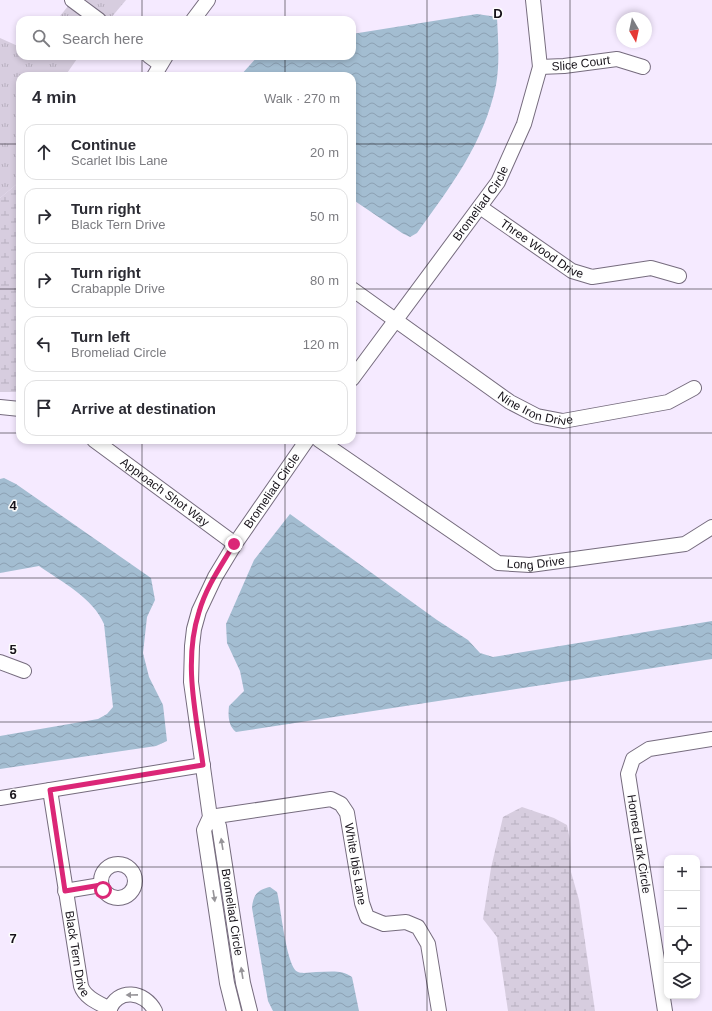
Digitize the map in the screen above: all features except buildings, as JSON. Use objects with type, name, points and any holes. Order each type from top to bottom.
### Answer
[{"type":"street","points":[[72,0],[94,16]]},
{"type":"street","points":[[196,16],[208,0]]},
{"type":"street","name":"Bromeliad Circle","points":[[356,374],[498,182],[524,124],[540,67],[533,0]]},
{"type":"street","name":"Slice Court","points":[[540,67],[564,66],[617,59],[643,67]]},
{"type":"street","name":"Three Wood Drive","points":[[480,207],[572,272],[592,277],[651,268],[679,276]]},
{"type":"street","name":"Nine Iron Drive","points":[[356,292],[510,402],[537,416],[563,421],[653,405],[668,402],[694,388]]},
{"type":"street","points":[[0,407],[16,409]]},
{"type":"street","name":"Approach Shot Way","points":[[99,444],[234,544]]},
{"type":"street","name":"Bromeliad Circle","points":[[234,1011],[227,983],[204,830],[210,817],[191,682],[192,646],[199,611],[205,596],[234,544],[304,444]]},
{"type":"street","name":"Long Drive","points":[[325,444],[498,563],[530,565],[685,544],[712,527]]},
{"type":"street","points":[[0,662],[24,671]]},
{"type":"street","name":"Horned Lark Circle","points":[[665,1011],[628,774],[632,759],[649,749],[712,739]]},
{"type":"street","points":[[0,798],[203,765]]},
{"type":"street","name":"Black Tern Drive","points":[[50,790],[65,891],[83,992],[110,1010],[114,1002],[121,997],[137,995],[145,998],[155,1011]]},
{"type":"street","name":"White Ibis Lane","points":[[210,817],[331,799],[341,804],[347,813],[362,903],[367,918],[384,924],[406,922],[418,927],[428,944],[439,1011]]},
{"type":"street","name":"Bromeliad Circle","points":[[210,817],[219,826],[243,983],[250,1011]]},
{"type":"street","points":[[65,891],[101,885]]},
{"type":"green space","points":[[84,0],[126,0],[113,16],[106,16]]},
{"type":"green space","points":[[68,6],[82,16],[60,16]]},
{"type":"green space","points":[[0,38],[16,45],[16,60],[76,60],[68,72],[16,72],[16,185],[0,198]]},
{"type":"green space","points":[[16,185],[16,392],[0,392],[0,198]]},
{"type":"green space","points":[[522,807],[554,818],[567,825],[570,840],[571,872],[579,900],[595,1011],[508,1011],[497,937],[483,919],[491,868],[503,817]]},
{"type":"water","points":[[477,14],[497,17],[498,68],[491,106],[475,145],[454,181],[417,233],[410,237],[356,202],[356,72],[244,72],[254,60],[356,60],[356,33]]},
{"type":"water","points":[[4,478],[16,484],[151,578],[155,600],[147,617],[143,653],[149,677],[163,705],[167,741],[156,746],[0,769],[0,736],[98,719],[107,714],[113,707],[104,624],[92,606],[76,591],[39,566],[0,573],[0,479]]},
{"type":"water","points":[[290,514],[437,620],[468,640],[480,653],[493,657],[712,621],[712,659],[236,732],[230,724],[229,706],[244,691],[240,671],[227,643],[226,624],[254,560]]},
{"type":"water","points":[[270,887],[277,892],[284,935],[290,959],[294,968],[300,973],[335,972],[348,974],[352,977],[359,1011],[273,1011],[268,1001],[252,908],[253,900],[256,894]]},
{"type":"route","points":[[103,890],[101,885],[65,891],[50,790],[203,765],[191,682],[194,629],[205,596],[234,544]]}]
